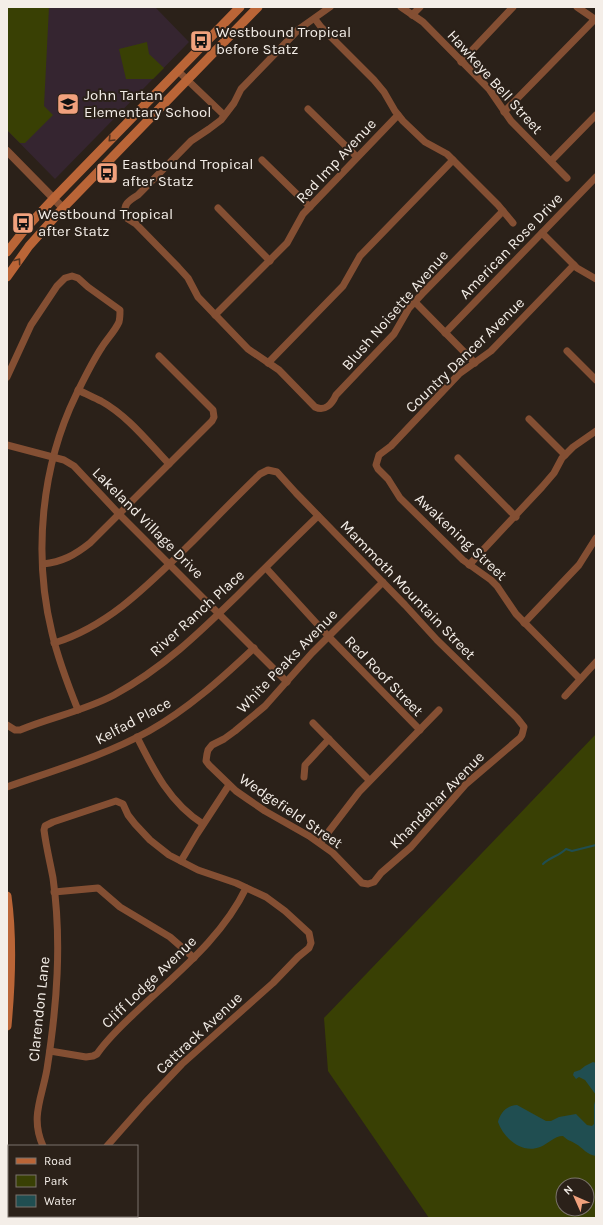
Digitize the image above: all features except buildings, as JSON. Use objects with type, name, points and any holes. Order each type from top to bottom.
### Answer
[{"type":"main road","points":[[7,252],[26,228],[54,198],[240,7]]},
{"type":"main road","points":[[7,276],[29,246],[63,208],[258,7]]},
{"type":"main road","points":[[7,896],[11,933],[7,1026]]},
{"type":"street","points":[[330,7],[299,29],[241,89],[224,115],[215,125],[190,141],[138,194],[128,201],[124,209],[125,217],[136,224],[178,267],[188,278],[198,297],[248,349],[268,363],[343,286],[363,253],[453,160]]},
{"type":"street","name":"Hawkeye Bell Street","points":[[401,7],[423,22],[489,89],[511,121],[567,178]]},
{"type":"street","points":[[412,15],[420,7]]},
{"type":"street","points":[[461,62],[513,7]]},
{"type":"street","points":[[504,112],[595,19],[577,7]]},
{"type":"street","points":[[315,19],[321,27],[374,80],[398,115],[425,142],[444,152],[453,160],[513,223]]},
{"type":"street","points":[[178,71],[224,115]]},
{"type":"street","points":[[308,109],[357,157]]},
{"type":"street","points":[[551,161],[596,114]]},
{"type":"street","name":"Red Imp Avenue","points":[[215,315],[287,243],[303,214],[398,115]]},
{"type":"street","points":[[7,151],[63,208]]},
{"type":"street","points":[[262,160],[310,207]]},
{"type":"street","name":"American Rose Drive","points":[[445,333],[596,177]]},
{"type":"street","points":[[218,208],[270,261]]},
{"type":"street","name":"Blush Noisette Avenue","points":[[268,363],[279,370],[315,407],[324,409],[332,404],[336,395],[394,334],[406,313],[415,302],[503,211]]},
{"type":"street","points":[[542,233],[574,265],[596,279]]},
{"type":"street","name":"Country Dancer Avenue","points":[[376,465],[379,455],[391,446],[459,374],[491,351],[574,265]]},
{"type":"street","points":[[7,377],[28,331],[40,311],[60,281],[68,276],[78,278],[113,305],[117,306],[120,310],[116,327],[94,360],[78,390],[62,431],[54,457],[45,511],[43,564],[48,613],[54,643],[78,710]]},
{"type":"street","points":[[415,302],[475,363]]},
{"type":"street","points":[[567,351],[596,380]]},
{"type":"street","points":[[43,564],[63,560],[81,550],[212,422],[214,417],[213,410],[159,356]]},
{"type":"street","points":[[78,390],[116,412],[137,430],[169,464]]},
{"type":"street","points":[[529,419],[565,455]]},
{"type":"street","points":[[470,566],[549,479],[565,455],[573,447],[596,432]]},
{"type":"street","name":"Lakeland Village Drive","points":[[7,445],[64,460],[74,466],[119,514],[287,682]]},
{"type":"street","points":[[458,458],[516,517]]},
{"type":"street","name":"Awakening Street","points":[[376,465],[388,479],[400,498],[462,560],[491,580],[497,586],[513,610],[524,623],[580,679]]},
{"type":"street","name":"Mammoth Mountain Street","points":[[170,564],[260,474],[268,470],[277,472],[437,640],[517,718],[524,727],[523,731]]},
{"type":"street","name":"River Ranch Place","points":[[9,727],[20,730],[78,710],[112,696],[146,675],[183,648],[318,516]]},
{"type":"street","points":[[524,623],[579,565],[596,538]]},
{"type":"street","points":[[54,643],[72,637],[114,613],[170,564]]},
{"type":"street","name":"Red Roof Street","points":[[266,568],[328,637],[420,730]]},
{"type":"street","name":"White Peaks Avenue","points":[[207,754],[212,745],[224,739],[265,706],[312,653],[383,582]]},
{"type":"street","name":"Kelfad Place","points":[[7,787],[105,752],[138,737],[169,719],[189,704],[215,684],[254,648]]},
{"type":"street","points":[[565,696],[596,662]]},
{"type":"street","points":[[320,843],[370,780],[439,710]]},
{"type":"street","points":[[313,723],[370,780]]},
{"type":"street","name":"Khandahar Avenue","points":[[368,884],[374,882],[412,846],[466,784],[520,738],[523,731]]},
{"type":"street","points":[[138,737],[154,770],[165,788],[182,808],[203,824]]},
{"type":"street","points":[[304,777],[305,766],[329,739]]},
{"type":"street","name":"Wedgefield Street","points":[[207,754],[206,761],[229,785],[265,811],[320,843],[341,860],[362,883],[368,884]]},
{"type":"street","points":[[229,785],[181,861],[198,870],[246,888]]},
{"type":"street","name":"Clarendon Lane","points":[[42,1145],[37,1134],[37,1112],[50,1051],[56,1008],[58,977],[58,947],[54,892],[44,830],[45,826],[52,822],[110,802],[119,802],[123,804],[131,819],[150,840],[169,855],[181,861]]},
{"type":"street","points":[[54,892],[98,888],[120,907],[170,937],[194,958]]},
{"type":"street","name":"Cattrack Avenue","points":[[108,1145],[182,1064],[273,983],[298,957],[309,948],[311,943],[309,933],[285,911],[266,897],[246,888]]},
{"type":"street","name":"Cliff Lodge Avenue","points":[[50,1051],[86,1057],[97,1054],[127,1020],[194,958],[228,920],[241,900],[246,888]]},
{"type":"shaded area","name":"John Tartan Elementary School","points":[[7,7],[155,7],[189,42],[55,179],[7,130]]},
{"type":"green space","points":[[7,7],[49,7],[44,106],[53,115],[25,143],[20,143],[7,130]]},
{"type":"green space","points":[[147,42],[149,54],[164,68],[153,79],[126,79],[119,49]]},
{"type":"green space","points":[[596,734],[596,1218],[429,1218],[328,1071],[324,1018]]},
{"type":"water","points":[[593,1062],[596,1063],[596,1095],[585,1080],[579,1077],[576,1079],[573,1075],[574,1072]]},
{"type":"water","points":[[596,1097],[596,1156],[588,1153],[563,1136],[557,1137],[543,1146],[533,1149],[520,1147],[509,1139],[498,1122],[504,1110],[510,1106],[517,1105],[546,1121],[576,1114],[587,1125],[592,1126],[594,1124],[594,1105]]},
{"type":"waterway","points":[[543,864],[566,849],[572,851],[596,845]]},
{"type":"place","name":"Westbound Tropical before Statz","points":[[201,41]]},
{"type":"place","name":"John Tartan Elementary School","points":[[68,104]]},
{"type":"place","name":"Eastbound Tropical after Statz","points":[[107,173]]},
{"type":"place","name":"Westbound Tropical after Statz","points":[[23,223]]}]
